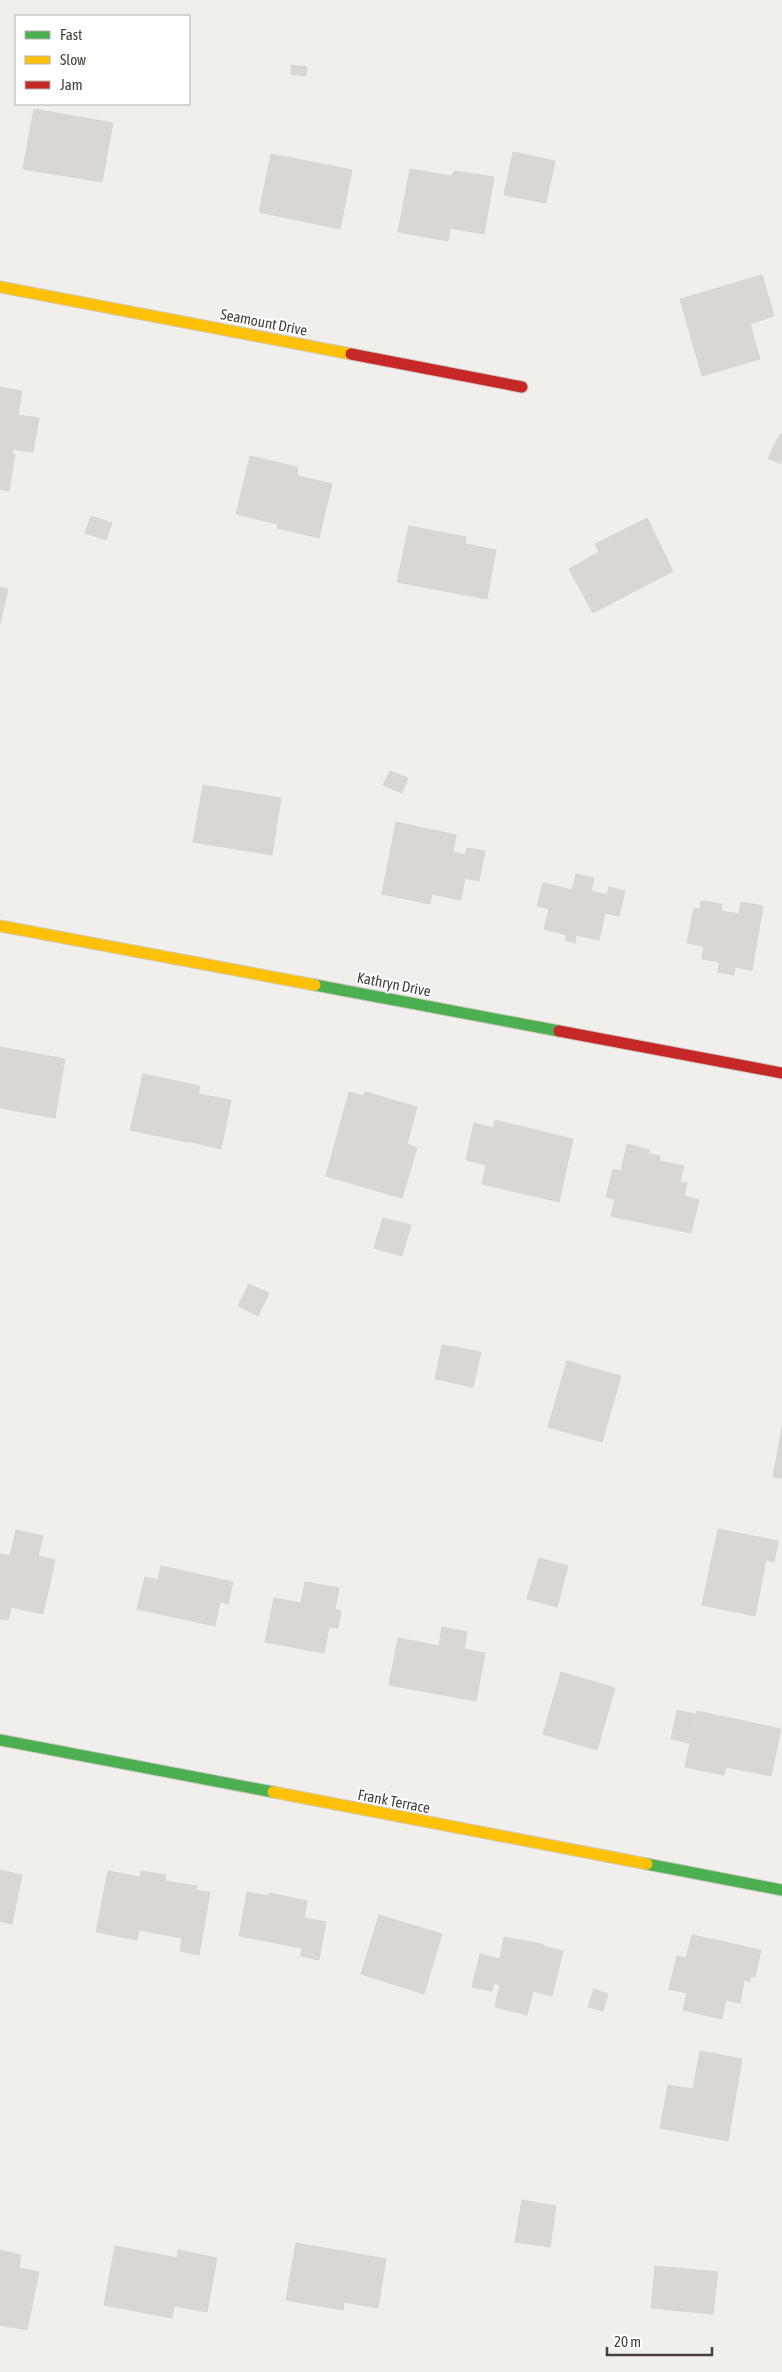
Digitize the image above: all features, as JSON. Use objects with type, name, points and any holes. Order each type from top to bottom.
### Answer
[{"type":"street","name":"Seamount Drive","points":[[0,287],[522,387]]},
{"type":"street","name":"Kathryn Drive","points":[[0,926],[782,1073]]},
{"type":"street","name":"Frank Terrace","points":[[0,1740],[782,1890]]},
{"type":"building","points":[[291,65],[307,67],[306,76],[291,74]]},
{"type":"building","points":[[34,109],[113,123],[102,182],[23,169]]},
{"type":"building","points":[[513,152],[555,161],[546,203],[504,195]]},
{"type":"building","points":[[271,154],[352,170],[340,229],[259,212]]},
{"type":"building","points":[[410,169],[451,176],[455,171],[494,177],[484,234],[450,228],[448,241],[398,232]]},
{"type":"building","points":[[762,275],[774,316],[750,324],[760,359],[702,376],[680,299]]},
{"type":"building","points":[[0,387],[22,391],[18,415],[39,418],[33,452],[13,449],[12,454],[15,455],[9,491],[0,489]]},
{"type":"building","points":[[780,434],[782,435],[782,459],[780,464],[768,458]]},
{"type":"building","points":[[250,456],[297,467],[298,476],[332,484],[319,538],[277,528],[278,524],[236,514]]},
{"type":"building","points":[[91,516],[112,523],[106,540],[85,533]]},
{"type":"building","points":[[647,518],[673,571],[593,613],[569,569],[599,552],[595,544]]},
{"type":"building","points":[[409,526],[466,537],[465,544],[496,550],[487,599],[397,582]]},
{"type":"building","points":[[0,587],[8,589],[0,624]]},
{"type":"building","points":[[390,771],[408,778],[402,793],[383,785]]},
{"type":"building","points":[[203,785],[281,798],[272,855],[193,842]]},
{"type":"building","points":[[396,822],[456,835],[453,852],[465,855],[467,848],[485,851],[479,881],[465,878],[461,900],[432,894],[430,904],[382,894]]},
{"type":"building","points":[[576,874],[594,878],[591,891],[607,895],[609,887],[625,891],[619,916],[605,913],[599,940],[576,935],[575,943],[565,940],[567,935],[544,929],[549,909],[537,906],[543,883],[572,890]]},
{"type":"building","points":[[701,901],[722,904],[721,911],[739,914],[741,902],[763,906],[752,970],[735,967],[734,975],[718,972],[719,962],[702,959],[704,946],[687,943],[694,908],[700,909]]},
{"type":"building","points":[[0,1047],[65,1059],[55,1118],[0,1108]]},
{"type":"building","points":[[143,1074],[200,1086],[187,1142],[130,1130]]},
{"type":"building","points":[[349,1092],[364,1096],[365,1092],[417,1107],[407,1144],[417,1148],[402,1198],[326,1176]]},
{"type":"building","points":[[198,1094],[231,1100],[221,1149],[187,1141]]},
{"type":"building","points":[[495,1120],[573,1139],[559,1202],[482,1184],[486,1165],[466,1160],[474,1123],[493,1128]]},
{"type":"building","points":[[627,1144],[650,1150],[648,1154],[660,1156],[660,1161],[684,1166],[680,1182],[687,1183],[684,1196],[699,1200],[691,1233],[611,1216],[615,1199],[606,1197],[613,1169],[621,1171]]},
{"type":"building","points":[[383,1218],[411,1225],[402,1256],[374,1248]]},
{"type":"building","points":[[249,1284],[269,1293],[258,1316],[238,1306]]},
{"type":"building","points":[[442,1345],[481,1352],[473,1387],[435,1379]]},
{"type":"building","points":[[567,1361],[621,1376],[602,1442],[548,1427]]},
{"type":"building","points":[[782,1427],[782,1478],[773,1477]]},
{"type":"building","points":[[718,1529],[778,1541],[774,1562],[766,1560],[755,1616],[702,1605]]},
{"type":"building","points":[[16,1530],[43,1536],[38,1556],[55,1560],[43,1614],[11,1607],[8,1620],[0,1619],[0,1554],[10,1556]]},
{"type":"building","points":[[539,1558],[568,1566],[557,1607],[527,1599]]},
{"type":"building","points":[[161,1566],[233,1582],[228,1604],[220,1602],[215,1626],[137,1609],[145,1577],[158,1580]]},
{"type":"building","points":[[305,1582],[339,1588],[335,1609],[341,1611],[338,1628],[329,1627],[324,1653],[265,1642],[274,1598],[301,1603]]},
{"type":"building","points":[[442,1627],[467,1632],[464,1649],[485,1653],[476,1701],[389,1685],[398,1638],[439,1646]]},
{"type":"building","points":[[561,1672],[615,1688],[597,1750],[543,1734]]},
{"type":"building","points":[[677,1710],[695,1714],[689,1743],[671,1739]]},
{"type":"building","points":[[697,1711],[781,1729],[771,1776],[726,1767],[724,1775],[685,1767]]},
{"type":"building","points":[[0,1870],[22,1875],[12,1924],[0,1921]]},
{"type":"building","points":[[108,1871],[140,1877],[141,1871],[166,1875],[165,1881],[197,1886],[196,1890],[210,1892],[199,1955],[180,1951],[182,1938],[139,1930],[137,1940],[96,1932]]},
{"type":"building","points":[[247,1892],[269,1896],[269,1893],[307,1901],[304,1918],[326,1922],[319,1960],[301,1956],[302,1948],[239,1936]]},
{"type":"building","points":[[379,1915],[442,1934],[424,1994],[361,1974]]},
{"type":"building","points":[[692,1935],[761,1950],[755,1977],[751,1976],[750,1982],[744,1980],[740,2003],[726,2000],[722,2019],[683,2010],[687,1993],[669,1989],[677,1956],[686,1958]]},
{"type":"building","points":[[504,1937],[542,1944],[543,1946],[563,1951],[552,1996],[533,1991],[527,2015],[495,2007],[500,1985],[494,1983],[492,1991],[472,1987],[480,1954],[500,1959]]},
{"type":"building","points":[[594,1989],[608,1994],[603,2011],[588,2007]]},
{"type":"building","points":[[700,2051],[742,2059],[728,2141],[660,2128],[668,2085],[693,2089]]},
{"type":"building","points":[[522,2200],[556,2206],[550,2247],[515,2242]]},
{"type":"building","points":[[296,2243],[386,2259],[378,2308],[344,2302],[343,2310],[286,2300]]},
{"type":"building","points":[[115,2246],[177,2258],[178,2250],[217,2258],[207,2312],[174,2306],[172,2318],[104,2305]]},
{"type":"building","points":[[0,2250],[21,2255],[19,2268],[39,2272],[27,2330],[0,2325]]},
{"type":"building","points":[[655,2266],[718,2272],[713,2314],[651,2308]]},
{"type":"traffic: fast","points":[[315,985],[559,1031]]},
{"type":"traffic: fast","points":[[0,1740],[273,1792]]},
{"type":"traffic: fast","points":[[647,1864],[782,1890]]},
{"type":"traffic: slow","points":[[0,287],[351,354]]},
{"type":"traffic: slow","points":[[0,926],[315,985]]},
{"type":"traffic: slow","points":[[273,1792],[647,1864]]},
{"type":"traffic: jam","points":[[351,354],[522,387]]},
{"type":"traffic: jam","points":[[559,1031],[782,1073]]}]
